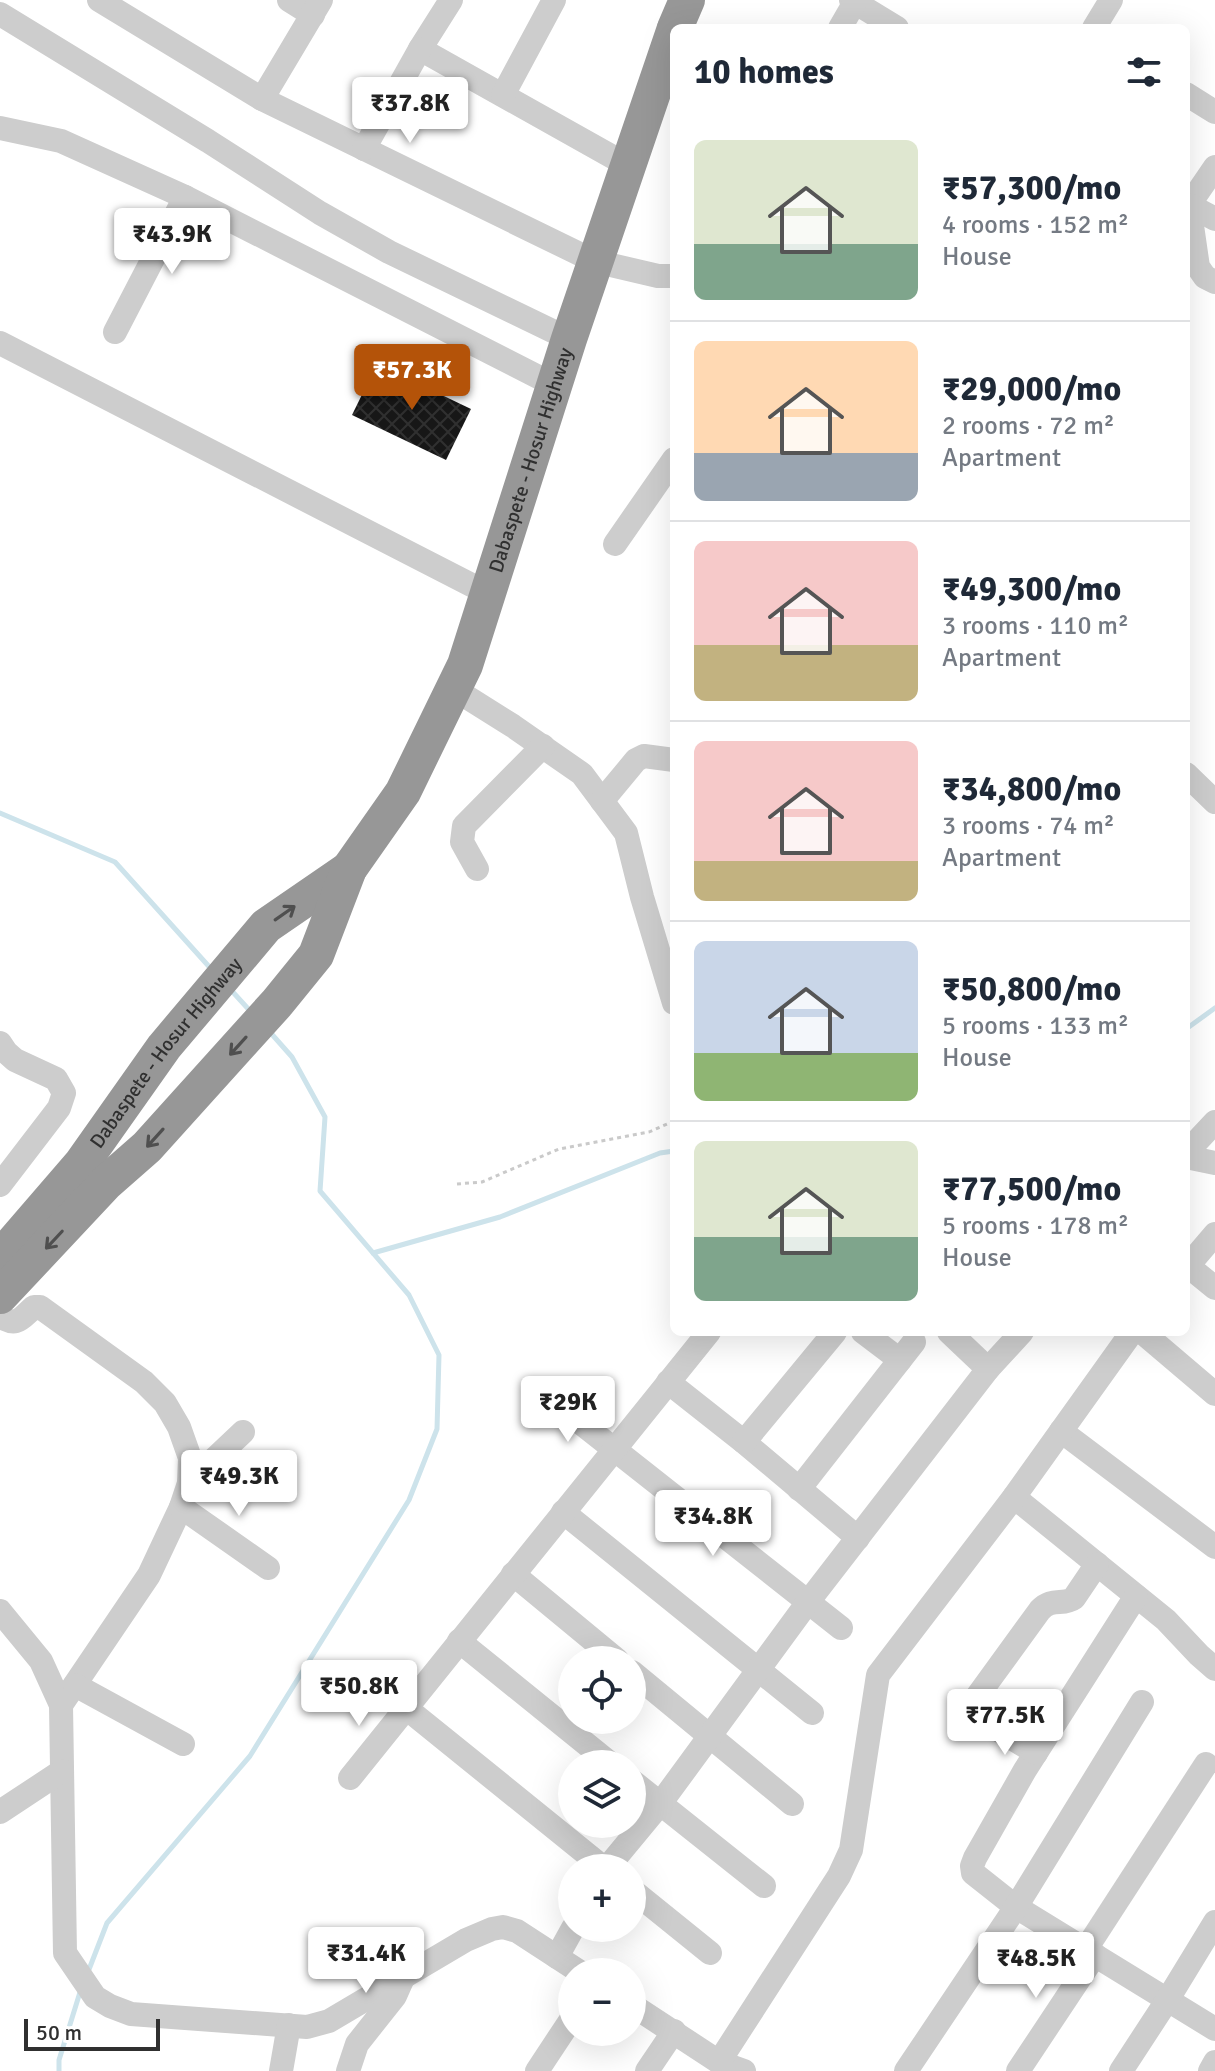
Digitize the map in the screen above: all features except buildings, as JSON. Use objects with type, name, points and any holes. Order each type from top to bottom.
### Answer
[{"type":"highway","name":"Dabaspete - Hosur Highway","points":[[677,24],[687,0]]},
{"type":"highway","name":"Dabaspete - Hosur Highway","points":[[0,1258],[94,1173],[147,1147],[277,1003],[316,955],[349,869],[403,792],[465,665],[594,261],[670,44]]},
{"type":"highway","name":"Dabaspete - Hosur Highway","points":[[94,1173],[164,1047],[266,926],[349,869]]},
{"type":"highway","points":[[0,1296],[94,1173]]},
{"type":"street","points":[[99,0],[262,99],[594,261],[670,276]]},
{"type":"street","points":[[262,99],[317,7],[289,0]]},
{"type":"street","points":[[364,149],[451,0]]},
{"type":"street","points":[[503,95],[554,0]]},
{"type":"street","points":[[1096,24],[1111,0]]},
{"type":"street","points":[[842,24],[853,1],[890,24]]},
{"type":"street","points":[[0,14],[320,213],[389,252],[569,339]]},
{"type":"street","points":[[420,49],[627,165]]},
{"type":"street","points":[[1190,96],[1215,112]]},
{"type":"street","points":[[0,128],[61,141],[185,197],[554,385]]},
{"type":"street","points":[[1190,201],[1215,167]]},
{"type":"street","points":[[115,332],[185,197]]},
{"type":"street","points":[[1190,206],[1215,219]]},
{"type":"street","points":[[1190,222],[1198,267],[1205,277],[1215,282]]},
{"type":"street","points":[[0,343],[489,594]]},
{"type":"street","points":[[615,544],[670,465]]},
{"type":"street","points":[[454,689],[582,774],[626,833],[670,990]]},
{"type":"street","points":[[477,869],[462,842],[464,826],[543,746]]},
{"type":"street","points":[[602,801],[636,760],[644,756],[670,759]]},
{"type":"street","points":[[1190,778],[1215,802]]},
{"type":"street","points":[[0,1043],[15,1060],[56,1079],[64,1093],[59,1108],[0,1185]]},
{"type":"street","points":[[1190,1150],[1215,1122]]},
{"type":"street","points":[[1190,1156],[1215,1163]]},
{"type":"street","points":[[1190,1263],[1215,1234]]},
{"type":"street","points":[[1190,1269],[1215,1288]]},
{"type":"street","points":[[0,1316],[12,1323],[17,1322],[34,1307],[40,1307],[144,1382],[165,1403],[179,1427],[190,1458],[189,1483],[181,1507],[149,1575],[68,1695],[62,1771],[65,1953],[95,1997],[131,2014],[307,2027],[329,2021],[466,1940],[492,1929],[503,1927],[517,1931],[557,1957],[565,1942]]},
{"type":"street","points":[[350,1778],[706,1336]]},
{"type":"street","points":[[744,1442],[832,1336]]},
{"type":"street","points":[[799,1489],[907,1351],[874,1336]]},
{"type":"street","points":[[953,1336],[988,1369]]},
{"type":"street","points":[[618,1854],[660,1804],[808,1602],[988,1369],[1018,1336]]},
{"type":"street","points":[[719,2062],[839,1876],[851,1850],[878,1675],[1014,1497],[1129,1336]]},
{"type":"street","points":[[1147,1336],[1215,1394]]},
{"type":"street","points":[[668,1382],[858,1538]]},
{"type":"street","points":[[553,1401],[841,1628]]},
{"type":"street","points":[[1061,1431],[1215,1547]]},
{"type":"street","points":[[189,1483],[243,1432]]},
{"type":"street","points":[[1014,1497],[1166,1620],[1215,1669]]},
{"type":"street","points":[[181,1507],[268,1568]]},
{"type":"street","points":[[563,1512],[812,1713]]},
{"type":"street","points":[[1036,1753],[982,1720],[975,1714],[973,1705],[1040,1610],[1051,1602],[1074,1598],[1097,1564]]},
{"type":"street","points":[[513,1574],[600,1646]]},
{"type":"street","points":[[1136,1596],[1036,1753],[975,1858],[973,1873],[1016,1907],[1215,2029]]},
{"type":"street","points":[[0,1611],[68,1695],[183,1744]]},
{"type":"street","points":[[459,1641],[594,1750]]},
{"type":"street","points":[[646,1684],[792,1804]]},
{"type":"street","points":[[906,2071],[1016,1907],[1142,1702]]},
{"type":"street","points":[[406,1708],[588,1854]]},
{"type":"street","points":[[1018,2071],[1206,1764]]},
{"type":"street","points":[[0,1812],[62,1771]]},
{"type":"street","points":[[646,1792],[764,1886]]},
{"type":"street","points":[[646,1901],[710,1953]]},
{"type":"street","points":[[1121,2071],[1215,1922]]},
{"type":"street","points":[[348,2071],[357,2044],[395,1996],[403,1977]]},
{"type":"street","points":[[646,2014],[719,2062],[744,2071]]},
{"type":"street","points":[[329,2021],[357,2044]]},
{"type":"street","points":[[281,2071],[289,2025]]},
{"type":"street","points":[[647,2071],[674,2031]]},
{"type":"street","points":[[537,2071],[558,2039]]},
{"type":"street","points":[[1210,2071],[1215,2062]]},
{"type":"path","points":[[457,1184],[482,1182],[559,1149],[649,1132],[670,1123]]},
{"type":"waterway","points":[[0,813],[115,862],[213,971]]},
{"type":"waterway","points":[[231,990],[251,1012]]},
{"type":"waterway","points":[[1190,1026],[1215,1008]]},
{"type":"waterway","points":[[88,1972],[107,1923],[250,1756],[409,1500],[437,1429],[439,1355],[409,1295],[320,1191],[325,1117],[292,1057],[269,1031]]},
{"type":"waterway","points":[[373,1253],[500,1217],[670,1152]]},
{"type":"waterway","points":[[59,2071],[59,2060],[81,1989]]}]
